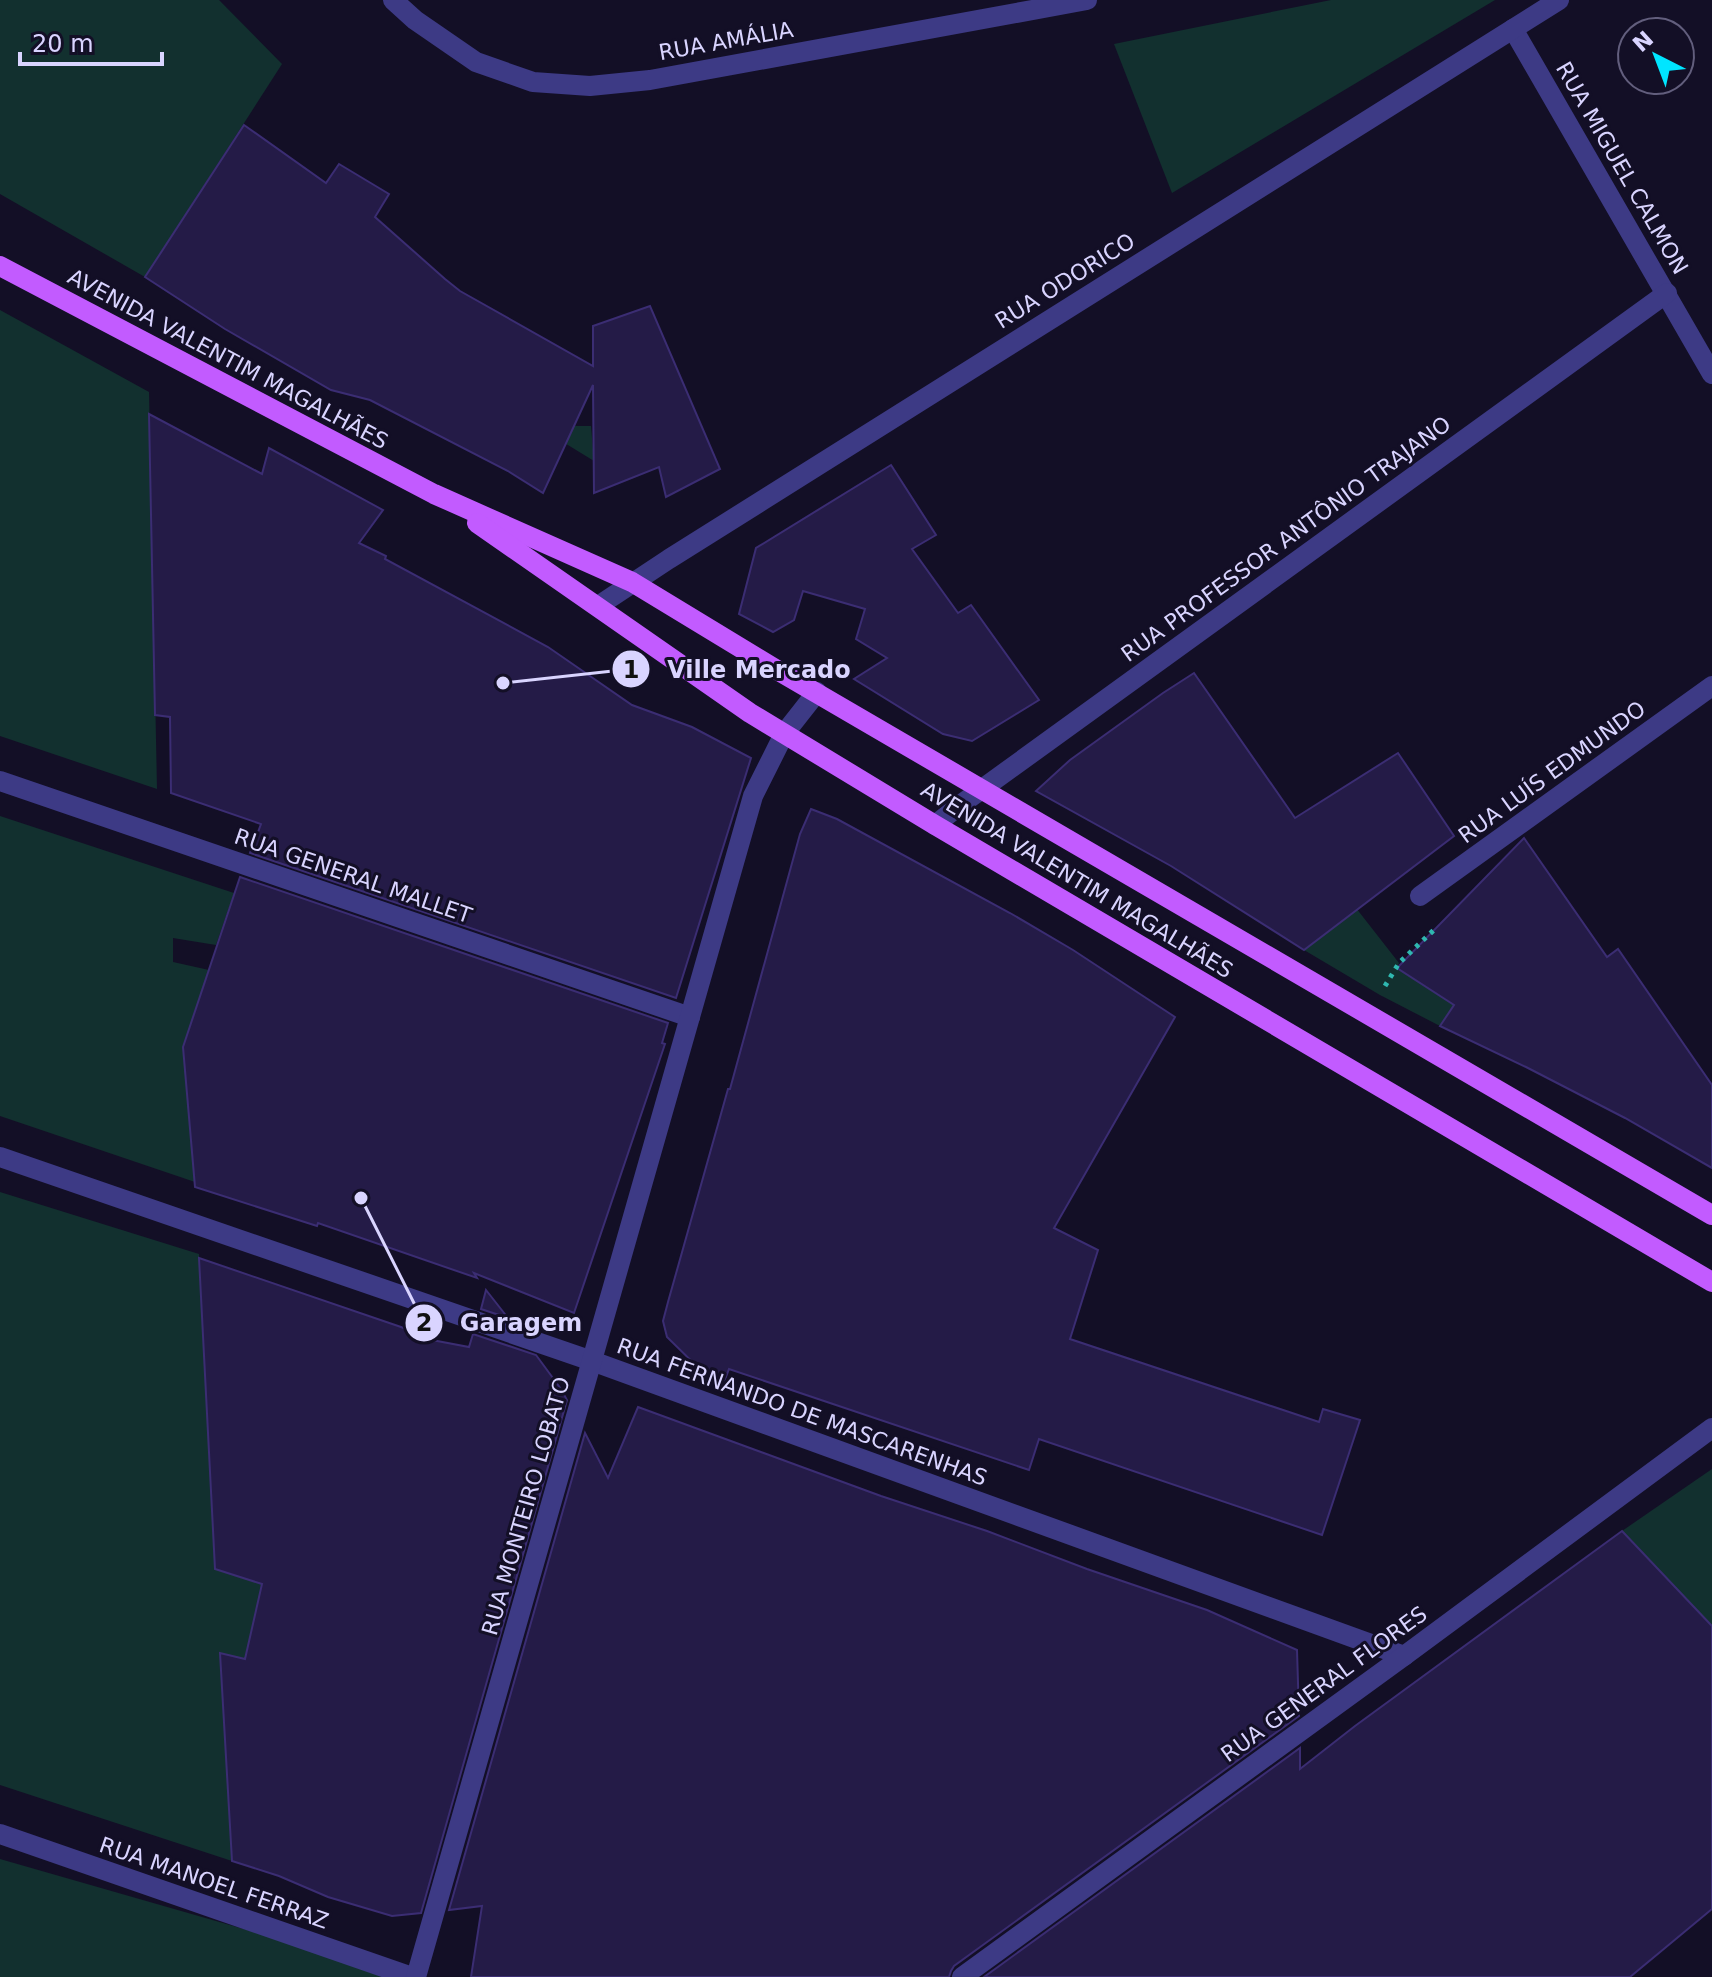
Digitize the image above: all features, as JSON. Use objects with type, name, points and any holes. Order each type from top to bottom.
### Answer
[{"type":"main road","name":"AVENIDA VALENTIM MAGALHÃES","points":[[0,266],[434,494],[632,582],[777,670],[1712,1215]]},
{"type":"main road","name":"AVENIDA VALENTIM MAGALHÃES","points":[[434,494],[784,734],[1712,1282]]},
{"type":"street","name":"RUA AMÁLIA","points":[[393,0],[415,20],[476,62],[533,82],[590,86],[650,80],[1087,0]]},
{"type":"street","name":"RUA ODORICO","points":[[598,606],[1559,0]]},
{"type":"street","name":"RUA MIGUEL CALMON","points":[[1513,29],[1712,374]]},
{"type":"street","name":"RUA PROFESSOR ANTÔNIO TRAJANO","points":[[935,825],[1667,293]]},
{"type":"street","name":"RUA LUÍS EDMUNDO","points":[[1420,896],[1712,686]]},
{"type":"street","name":"RUA MONTEIRO LOBATO","points":[[414,1977],[753,796],[784,734],[817,692]]},
{"type":"street","name":"RUA GENERAL MALLET","points":[[0,781],[690,1017]]},
{"type":"street","name":"RUA FERNANDO DE MASCARENHAS","points":[[0,1157],[592,1361],[1404,1656]]},
{"type":"street","name":"RUA GENERAL FLORES","points":[[962,1977],[1712,1428]]},
{"type":"street","name":"RUA MANOEL FERRAZ","points":[[0,1834],[414,1977]]},
{"type":"path","points":[[1367,1014],[1399,963],[1442,922]]},
{"type":"green space","points":[[0,0],[219,0],[282,64],[145,277],[0,194]]},
{"type":"green space","points":[[1331,0],[1495,0],[1172,193],[1114,44]]},
{"type":"green space","points":[[0,310],[149,392],[157,789],[0,736]]},
{"type":"green space","points":[[537,426],[591,426],[594,461]]},
{"type":"green space","points":[[0,816],[234,893],[216,945],[173,938],[173,962],[209,970],[195,1182],[0,1116]]},
{"type":"green space","points":[[1356,908],[1399,963],[1397,968],[1454,1005],[1440,1026],[1304,950]]},
{"type":"green space","points":[[0,1192],[199,1254],[215,1569],[287,1589],[258,1603],[245,1659],[220,1653],[232,1861],[0,1785]]},
{"type":"green space","points":[[1712,1469],[1712,1626],[1622,1531]]},
{"type":"green space","points":[[0,1859],[411,1977],[0,1977]]},
{"type":"building","points":[[244,125],[326,183],[339,164],[389,194],[375,217],[445,279],[460,291],[593,366],[593,326],[650,306],[720,469],[666,497],[659,467],[594,493],[593,385],[543,493],[508,471],[370,400],[331,390],[225,329],[145,277]]},
{"type":"building","points":[[149,414],[262,474],[269,448],[383,510],[359,543],[548,647],[632,705],[692,727],[751,758],[676,998],[250,853],[261,824],[171,793],[170,717],[155,715]]},
{"type":"building","points":[[891,465],[936,535],[912,549],[958,613],[971,605],[1039,700],[972,741],[943,734],[854,679],[887,658],[856,639],[865,609],[803,591],[794,620],[773,632],[739,614],[756,548]]},
{"type":"building","points":[[1194,673],[1295,818],[1398,753],[1454,836],[1304,950],[1171,866],[1036,791],[1070,760]]},
{"type":"building","points":[[811,809],[837,819],[1010,913],[1175,1017],[1054,1228],[1098,1250],[1070,1339],[1319,1422],[1323,1409],[1360,1420],[1322,1535],[1039,1439],[1029,1470],[729,1369],[721,1390],[667,1337],[663,1321],[668,1302],[800,834]]},
{"type":"building","points":[[1524,838],[1607,957],[1618,949],[1712,1085],[1712,1168],[1625,1118],[1440,1026],[1454,1005],[1397,968]]},
{"type":"building","points":[[240,877],[668,1023],[662,1043],[665,1044],[574,1313],[474,1273],[477,1278],[318,1223],[317,1226],[195,1187],[183,1047]]},
{"type":"building","points":[[199,1258],[432,1340],[469,1347],[473,1334],[536,1355],[567,1400],[421,1913],[392,1916],[328,1897],[279,1876],[232,1861],[220,1653],[245,1659],[262,1584],[215,1569]]},
{"type":"building","points":[[486,1290],[508,1318],[481,1309]]},
{"type":"building","points":[[638,1407],[1207,1610],[1297,1650],[1299,1716],[954,1966],[949,1977],[471,1977],[482,1906],[449,1910],[585,1433],[608,1478]]},
{"type":"building","points":[[1622,1531],[1712,1626],[1712,1909],[1630,1977],[984,1977],[1300,1748],[1300,1769]]},
{"type":"place","name":"Ville Mercado","points":[[503,683]]},
{"type":"place","name":"Garagem","points":[[361,1198]]}]
